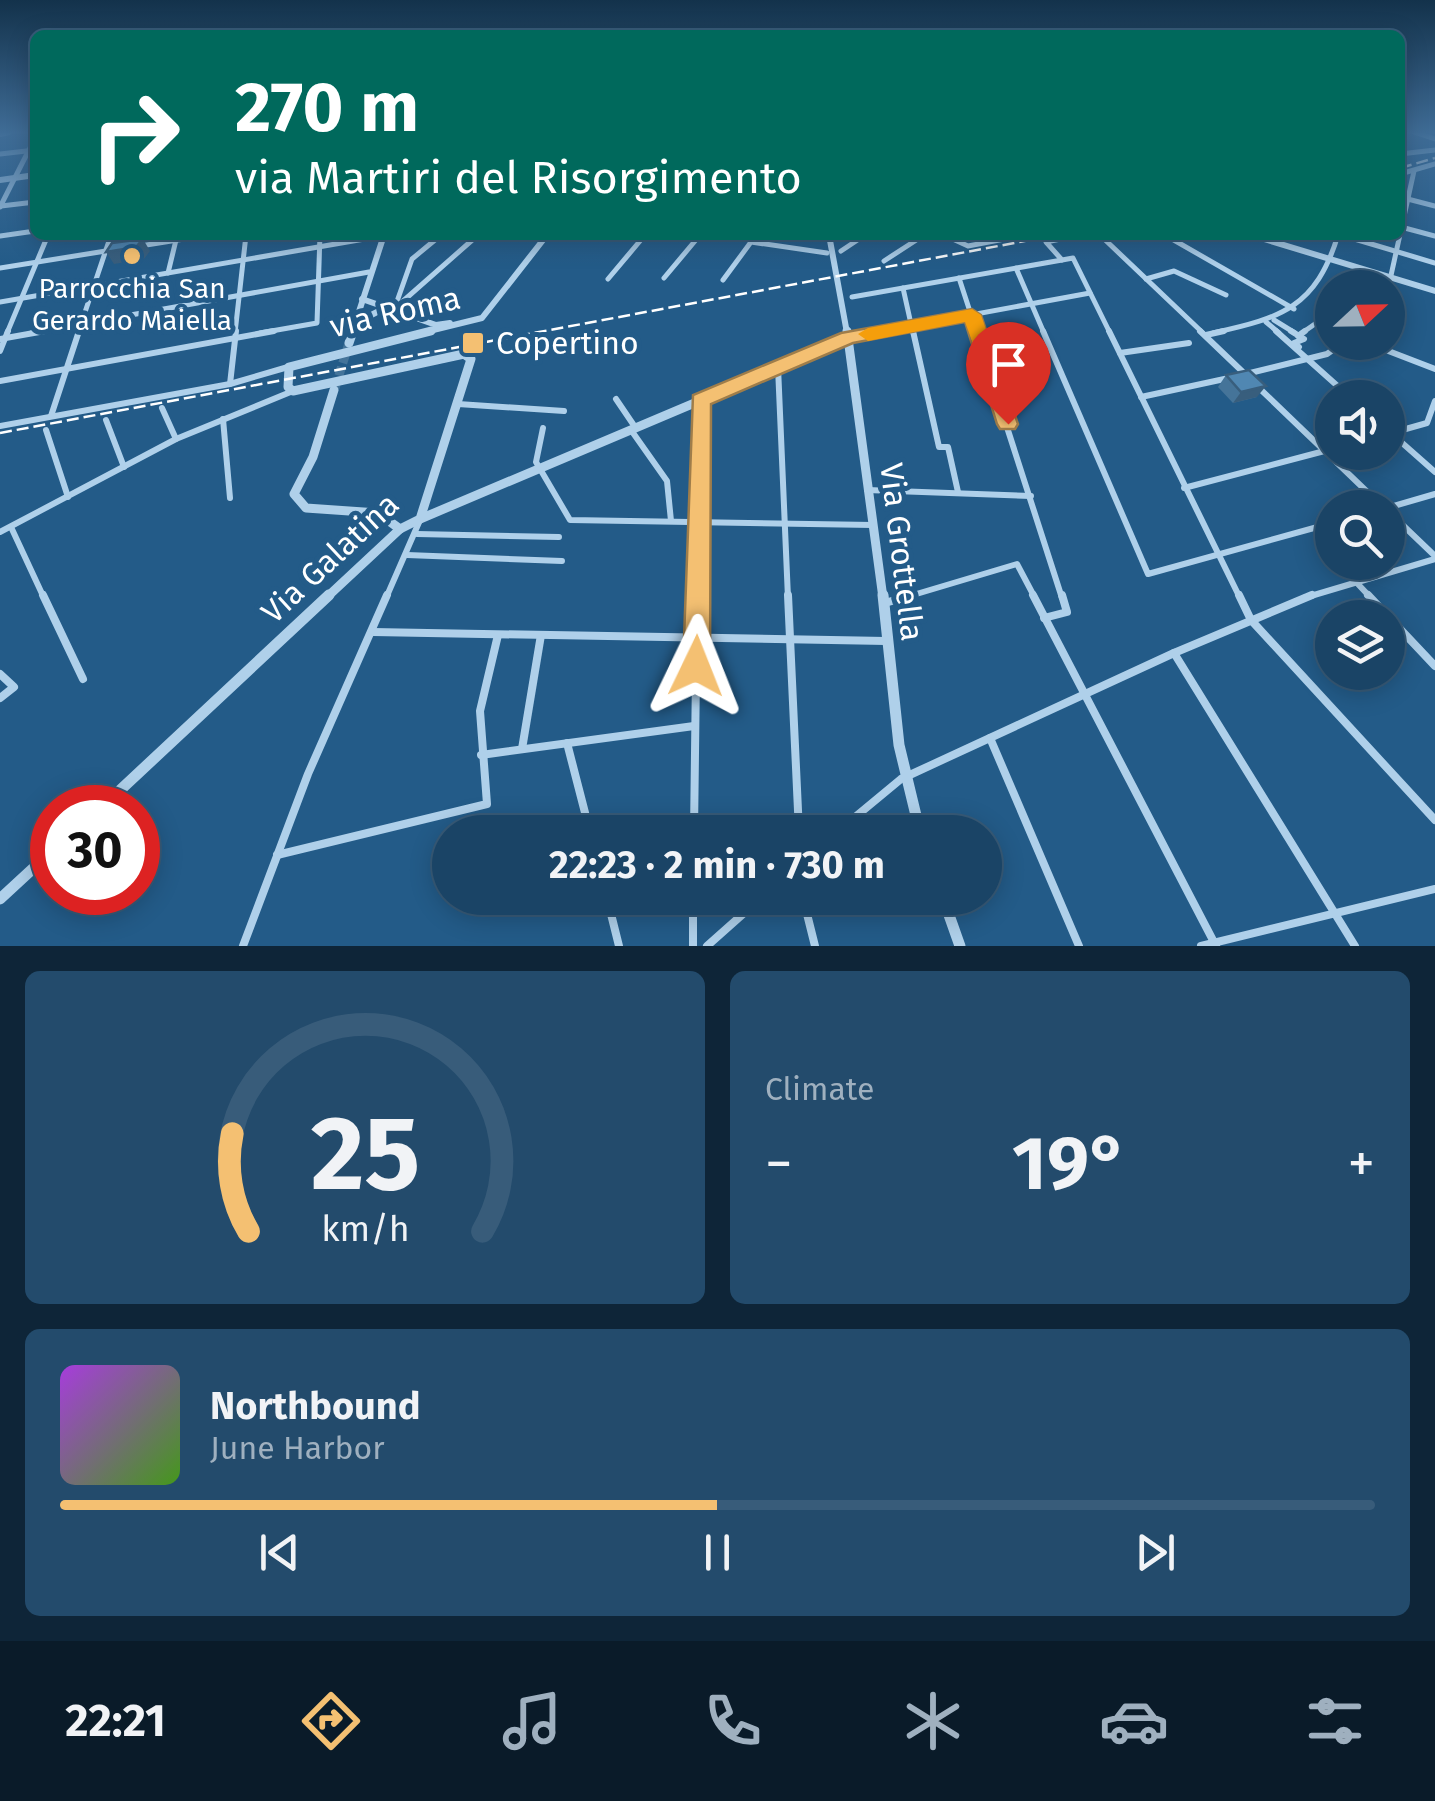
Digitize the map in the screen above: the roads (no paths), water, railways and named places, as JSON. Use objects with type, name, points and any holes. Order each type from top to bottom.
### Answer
[{"type":"street","points":[[0,180],[27,176]]},
{"type":"street","points":[[1405,215],[1413,176]]},
{"type":"street","points":[[0,207],[15,178]]},
{"type":"street","points":[[1405,199],[1435,206]]},
{"type":"street","points":[[0,207],[30,203]]},
{"type":"street","points":[[1405,228],[1435,236]]},
{"type":"street","points":[[0,236],[30,231]]},
{"type":"street","points":[[0,351],[46,240]]},
{"type":"street","points":[[51,416],[109,240]]},
{"type":"street","points":[[0,268],[176,240],[168,274]]},
{"type":"street","points":[[230,384],[245,240]]},
{"type":"street","points":[[0,382],[317,323],[320,240]]},
{"type":"street","points":[[0,302],[365,240]]},
{"type":"street","points":[[349,343],[381,240]]},
{"type":"street","points":[[394,309],[412,259],[435,240]]},
{"type":"street","points":[[394,309],[472,240]]},
{"type":"street","name":"via Roma","points":[[289,367],[330,353],[482,318],[543,240]]},
{"type":"street","points":[[608,279],[641,240]]},
{"type":"street","points":[[664,278],[696,240]]},
{"type":"street","points":[[724,280],[753,240]]},
{"type":"street","points":[[763,240],[827,254]]},
{"type":"street","name":"Via Grottella","points":[[831,240],[884,604],[901,779],[914,815]]},
{"type":"street","points":[[840,251],[857,240]]},
{"type":"street","points":[[884,262],[917,240]]},
{"type":"street","points":[[955,240],[968,246],[1000,240]]},
{"type":"street","points":[[1056,240],[1046,242],[1062,260]]},
{"type":"street","points":[[1105,240],[1315,437]]},
{"type":"street","points":[[1174,240],[1294,309]]},
{"type":"street","points":[[1284,240],[1366,270]]},
{"type":"street","points":[[1204,335],[1269,320],[1294,309],[1312,295],[1338,240]]},
{"type":"street","points":[[1357,240],[1435,262]]},
{"type":"street","points":[[1394,270],[1400,240]]},
{"type":"street","points":[[852,297],[1073,258],[1252,620],[1435,820]]},
{"type":"street","points":[[1016,268],[1148,574],[1315,528]]},
{"type":"street","points":[[3,339],[369,272]]},
{"type":"street","points":[[1146,279],[1174,272],[1226,294]]},
{"type":"street","points":[[959,278],[1067,612],[1044,618]]},
{"type":"street","points":[[1405,282],[1435,291]]},
{"type":"street","points":[[401,284],[421,286]]},
{"type":"street","points":[[903,288],[939,448],[948,447],[958,492]]},
{"type":"street","points":[[243,946],[275,856],[417,534],[420,519],[848,338],[1090,293]]},
{"type":"street","points":[[362,298],[381,308]]},
{"type":"street","points":[[354,324],[381,308]]},
{"type":"street","points":[[358,310],[394,309],[434,328]]},
{"type":"street","points":[[1269,320],[1304,339],[1294,343],[1333,380]]},
{"type":"street","points":[[1269,320],[1310,358]]},
{"type":"street","points":[[414,336],[418,322]]},
{"type":"street","points":[[1298,336],[1315,324]]},
{"type":"street","points":[[1120,353],[1189,343]]},
{"type":"street","name":"Via Galatina","points":[[126,785],[400,529],[420,519],[471,358],[464,354],[293,391]]},
{"type":"street","points":[[1141,397],[1315,356]]},
{"type":"street","points":[[1405,357],[1435,369]]},
{"type":"street","points":[[0,426],[230,384],[289,367],[293,391],[176,440],[0,532]]},
{"type":"street","points":[[778,368],[798,815]]},
{"type":"street","points":[[334,390],[317,446],[294,494],[306,508],[378,513],[400,529]]},
{"type":"street","points":[[616,399],[667,481],[672,522]]},
{"type":"street","points":[[694,815],[700,400]]},
{"type":"street","points":[[1405,429],[1428,424],[1435,401]]},
{"type":"street","points":[[458,404],[564,411]]},
{"type":"street","points":[[162,408],[176,440]]},
{"type":"street","points":[[224,419],[230,498]]},
{"type":"street","points":[[106,420],[124,468]]},
{"type":"street","points":[[544,428],[536,462],[570,520],[873,525]]},
{"type":"street","points":[[46,430],[68,498]]},
{"type":"street","points":[[1405,446],[1435,472]]},
{"type":"street","points":[[1184,488],[1315,454]]},
{"type":"street","points":[[1348,470],[1368,490]]},
{"type":"street","points":[[867,490],[1031,496]]},
{"type":"street","points":[[1405,503],[1435,494]]},
{"type":"street","points":[[11,527],[83,679]]},
{"type":"street","points":[[857,815],[901,779],[1174,653],[1356,582],[1435,558],[1405,528]]},
{"type":"street","points":[[417,534],[559,537]]},
{"type":"street","points":[[407,556],[562,562]]},
{"type":"street","points":[[884,604],[1017,564],[1215,944]]},
{"type":"street","points":[[1356,582],[1435,666]]},
{"type":"street","points":[[373,632],[886,641]]},
{"type":"street","points":[[275,856],[487,804],[480,712],[498,635]]},
{"type":"street","points":[[522,749],[541,635]]},
{"type":"street","points":[[1174,653],[1355,946]]},
{"type":"street","points":[[0,674],[14,687],[0,698]]},
{"type":"street","points":[[481,755],[694,726]]},
{"type":"street","points":[[990,738],[1079,946]]},
{"type":"street","points":[[567,743],[586,815]]},
{"type":"street","points":[[0,899],[30,871]]},
{"type":"street","points":[[1201,946],[1435,888]]},
{"type":"street","points":[[611,915],[619,946]]},
{"type":"street","points":[[692,946],[693,915]]},
{"type":"street","points":[[707,946],[742,915]]},
{"type":"street","points":[[807,915],[815,946]]},
{"type":"street","points":[[949,915],[960,946]]},
{"type":"tunnel","points":[[335,388],[349,343]]},
{"type":"railway","points":[[0,433],[1030,240]]},
{"type":"place","name":"Parrocchia San Gerardo Maiella","points":[[132,256]]},
{"type":"place","name":"Copertino","points":[[473,343]]}]
